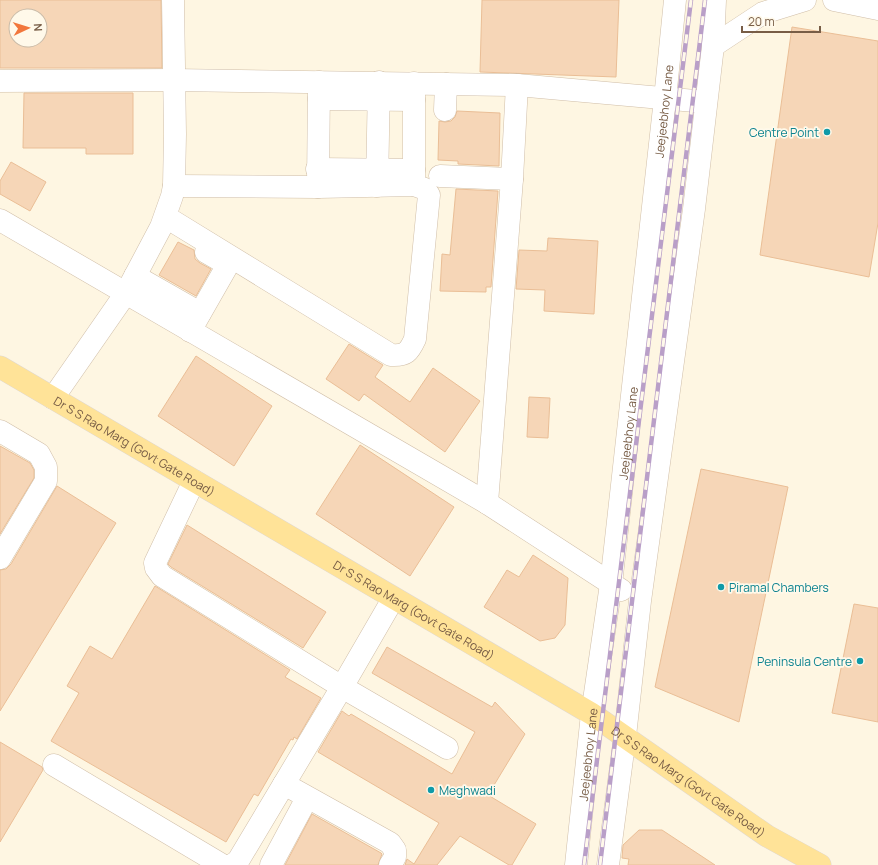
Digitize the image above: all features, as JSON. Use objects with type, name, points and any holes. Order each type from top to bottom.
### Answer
[{"type":"main road","name":"Dr S S Rao Marg (Govt Gate Road)","points":[[0,367],[393,599],[592,714],[767,836],[820,865]]},
{"type":"street","points":[[53,398],[130,285],[163,222],[174,186],[174,0]]},
{"type":"street","name":"Jeejeebhoy Lane","points":[[576,865],[592,714],[611,584],[665,99],[674,0]]},
{"type":"street","points":[[608,865],[625,736],[640,600],[694,209],[713,46],[715,0]]},
{"type":"street","points":[[713,46],[763,13],[805,0]]},
{"type":"street","points":[[834,0],[878,9]]},
{"type":"street","points":[[0,81],[174,80],[319,90],[379,91],[414,91],[446,84],[517,85],[706,102]]},
{"type":"street","points":[[446,84],[446,110]]},
{"type":"street","points":[[487,503],[512,179],[517,85]]},
{"type":"street","points":[[318,178],[319,90]]},
{"type":"street","points":[[377,178],[379,91]]},
{"type":"street","points":[[163,222],[391,355],[400,356],[410,350],[415,339],[428,195],[425,189],[414,178],[414,91]]},
{"type":"street","points":[[440,176],[512,179]]},
{"type":"street","points":[[174,186],[318,178],[414,178]]},
{"type":"street","points":[[0,220],[130,285],[196,322],[487,503],[611,584],[640,600]]},
{"type":"street","points":[[163,222],[226,265],[226,268],[196,322]]},
{"type":"street","points":[[0,431],[39,454],[46,467],[46,481],[0,558]]},
{"type":"street","points":[[194,481],[155,563],[156,568],[162,576],[342,687],[447,748]]},
{"type":"street","points":[[232,865],[238,861],[393,599]]},
{"type":"street","points":[[54,765],[222,865]]},
{"type":"street","points":[[284,784],[390,843],[395,850],[395,857],[390,865]]},
{"type":"street","points":[[271,865],[307,798]]},
{"type":"building","points":[[0,0],[161,0],[162,68],[0,68]]},
{"type":"building","points":[[482,0],[619,0],[616,77],[480,72]]},
{"type":"building","name":"Centre Point","points":[[792,27],[878,41],[878,223],[869,277],[760,255]]},
{"type":"building","points":[[24,93],[133,93],[133,154],[86,154],[86,148],[23,148]]},
{"type":"building","points":[[457,111],[500,113],[499,166],[458,164],[458,161],[438,160],[439,121],[451,121],[455,117]]},
{"type":"building","points":[[11,162],[46,182],[30,211],[0,194],[0,181]]},
{"type":"building","points":[[456,189],[498,191],[491,287],[486,287],[486,292],[440,291],[442,254],[450,255]]},
{"type":"building","points":[[548,238],[598,241],[594,314],[544,311],[545,290],[516,289],[519,250],[547,251]]},
{"type":"building","points":[[178,242],[194,250],[195,259],[211,269],[196,296],[159,275]]},
{"type":"building","points":[[349,344],[383,365],[375,377],[410,402],[433,368],[480,401],[445,452],[364,394],[359,401],[326,379]]},
{"type":"building","points":[[196,356],[272,406],[234,466],[158,416]]},
{"type":"building","points":[[529,397],[550,398],[548,438],[527,437]]},
{"type":"building","points":[[360,445],[454,507],[410,576],[316,514]]},
{"type":"building","points":[[0,446],[30,463],[34,470],[34,478],[0,534]]},
{"type":"building","name":"Piramal Chambers","points":[[701,469],[788,487],[739,722],[655,687]]},
{"type":"building","points":[[57,486],[116,523],[0,711],[0,570],[6,569],[11,564]]},
{"type":"building","points":[[187,525],[326,612],[303,648],[168,564]]},
{"type":"building","points":[[533,555],[568,578],[565,625],[555,638],[540,641],[484,607],[507,570],[519,577]]},
{"type":"building","points":[[155,586],[290,670],[285,677],[321,698],[297,739],[294,737],[293,740],[291,739],[258,796],[254,794],[226,842],[51,741],[79,693],[67,686],[90,646],[112,659]]},
{"type":"building","name":"Peninsula Centre","points":[[854,604],[878,608],[878,722],[832,713]]},
{"type":"building","points":[[387,647],[492,707],[495,702],[525,734],[488,795],[536,824],[512,865],[509,865],[460,836],[437,865],[405,865],[407,859],[414,864],[439,823],[318,752],[342,711],[349,716],[351,714],[452,774],[475,732],[372,673]]},
{"type":"building","points":[[0,742],[42,767],[43,770],[0,842]]},
{"type":"building","points":[[312,814],[381,853],[382,854],[378,865],[285,865]]},
{"type":"building","points":[[639,830],[662,830],[715,865],[628,865],[629,859],[622,858],[623,845]]},
{"type":"railway","points":[[584,865],[691,0]]},
{"type":"railway","points":[[600,865],[705,0]]},
{"type":"place","name":"Centre Point","points":[[827,132]]},
{"type":"place","name":"Piramal Chambers","points":[[721,587]]},
{"type":"place","name":"Peninsula Centre","points":[[860,661]]},
{"type":"place","name":"Meghwadi","points":[[431,790]]}]
